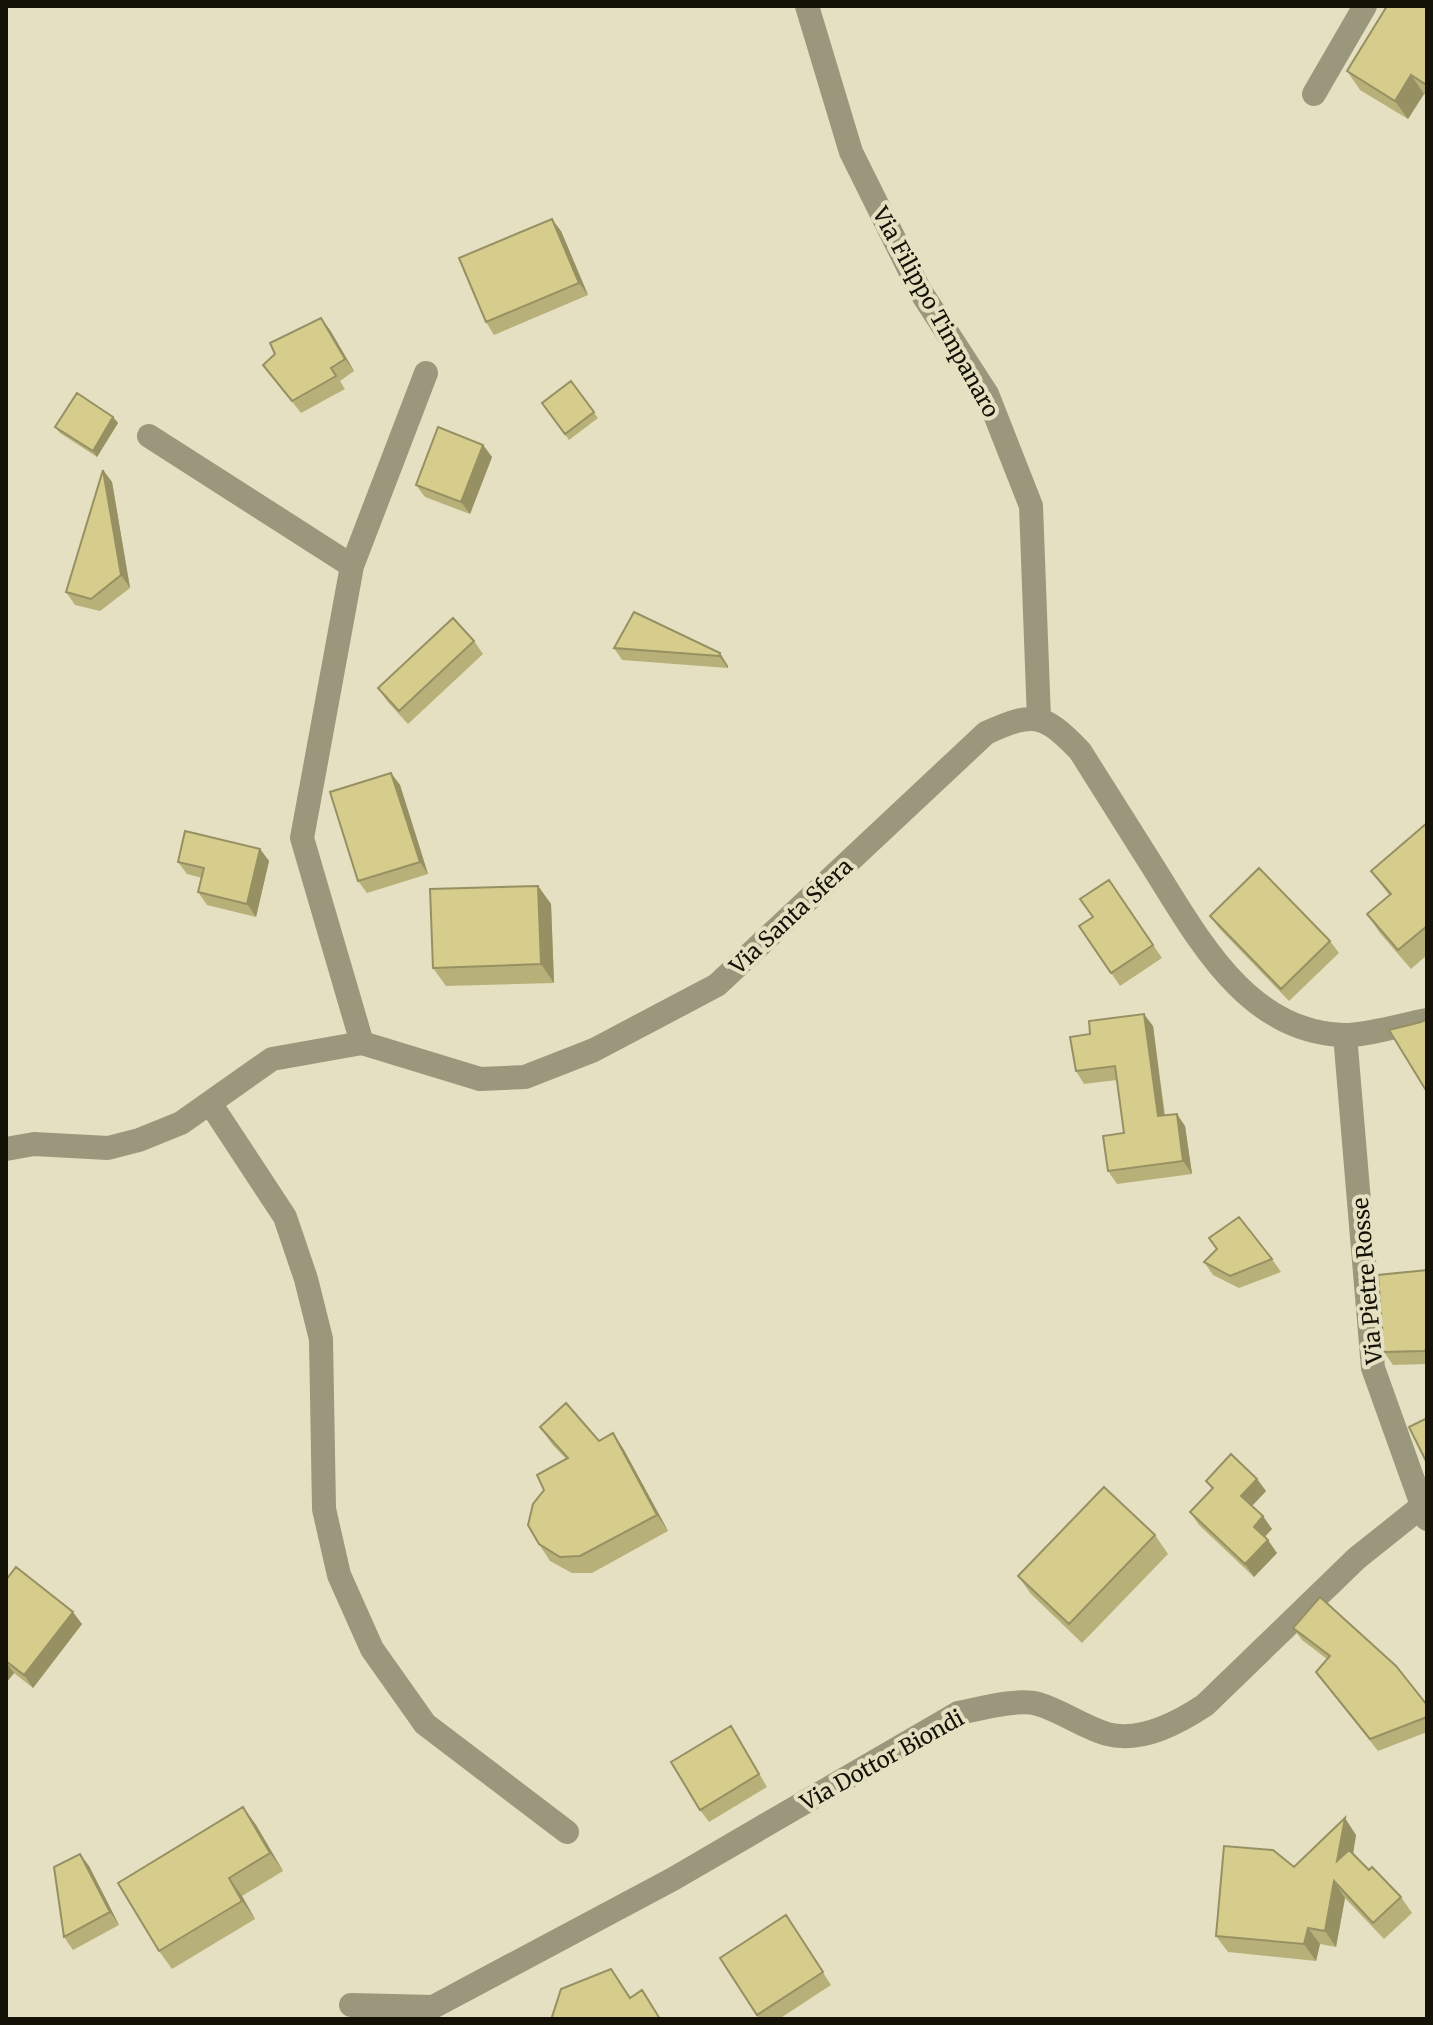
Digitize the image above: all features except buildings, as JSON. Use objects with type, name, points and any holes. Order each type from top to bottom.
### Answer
[{"type":"street","name":"Via Filippo Timpanaro","points":[[807,6],[851,152],[919,289],[987,394],[1031,506],[1039,719]]},
{"type":"street","points":[[1314,94],[1365,6]]},
{"type":"street","points":[[362,1043],[302,838],[352,566],[426,373]]},
{"type":"street","points":[[149,436],[352,566]]},
{"type":"street","name":"Via Santa Sfera","points":[[6,1149],[34,1144],[108,1148],[139,1140],[181,1123],[272,1059],[362,1043],[480,1079],[525,1077],[594,1050],[717,985],[986,733],[1018,718],[1039,719]]},
{"type":"street","points":[[1039,719],[1062,732],[1080,751],[1207,953],[1244,993],[1276,1016],[1315,1031],[1345,1035],[1427,1020]]},
{"type":"street","name":"Via Pietre Rosse","points":[[1345,1035],[1373,1368],[1424,1513]]},
{"type":"street","points":[[210,1103],[285,1217],[306,1279],[321,1339],[324,1509],[339,1575],[372,1649],[425,1724],[567,1832]]},
{"type":"street","name":"Via Dottor Biondi","points":[[351,2005],[433,2007],[673,1879],[958,1713],[1035,1702],[1108,1734],[1142,1734],[1180,1721],[1205,1705],[1357,1558],[1424,1513]]}]
